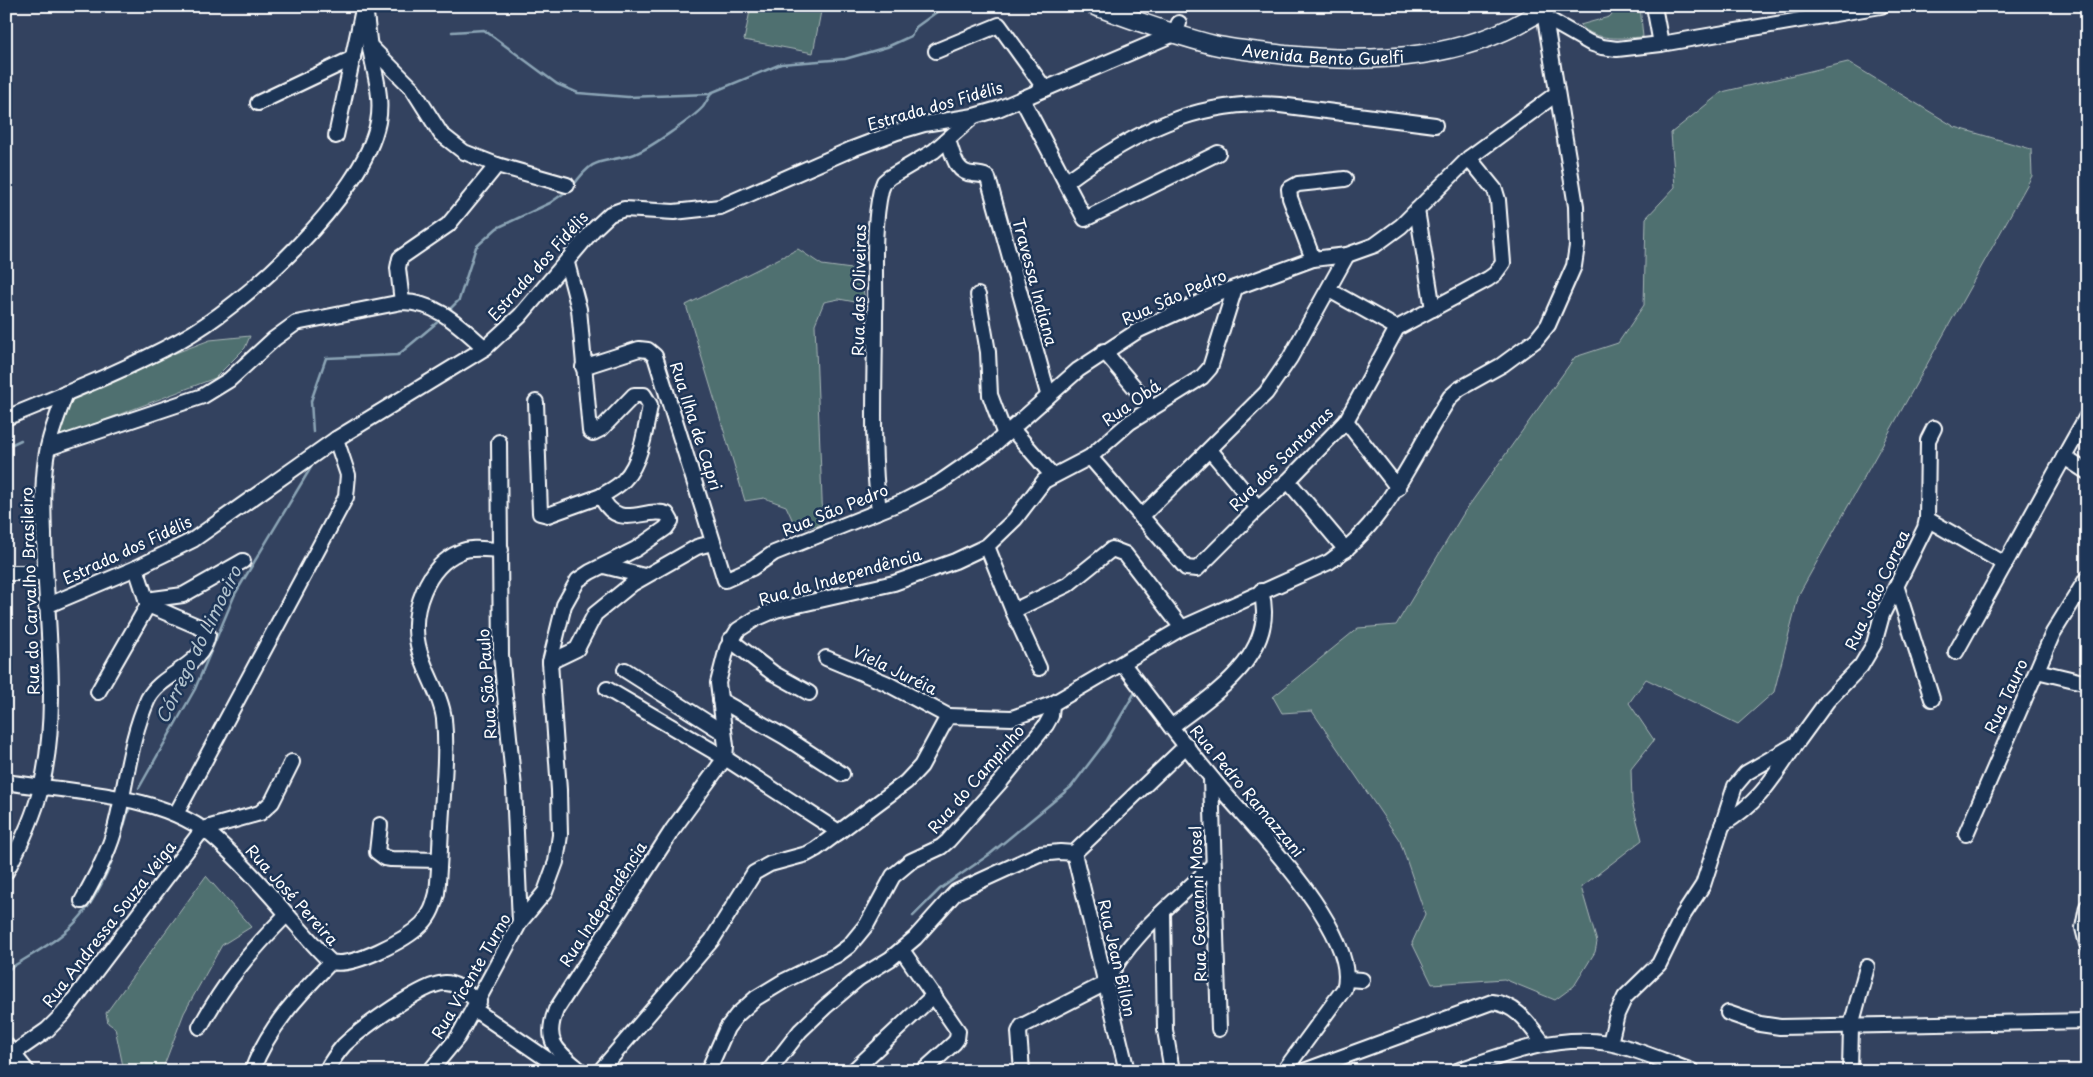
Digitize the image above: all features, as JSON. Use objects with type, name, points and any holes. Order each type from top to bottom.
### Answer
[{"type":"main road","name":"Avenida Bento Guelfi","points":[[1095,6],[1176,28],[1305,46],[1427,43],[1470,34],[1512,17],[1542,9]]},
{"type":"main road","name":"Avenida Bento Guelfi","points":[[1128,6],[1176,28]]},
{"type":"street","points":[[6,418],[66,393],[179,341],[214,319],[275,267],[321,221],[357,174],[373,139],[378,121],[379,97],[365,6]]},
{"type":"street","points":[[336,136],[365,6]]},
{"type":"street","points":[[1654,6],[1661,44]]},
{"type":"street","points":[[1542,9],[1590,43],[1617,49],[1661,44],[1881,6]]},
{"type":"street","points":[[600,1071],[712,940],[754,873],[770,864],[807,854],[906,782],[916,772],[948,716],[1012,718],[1052,704],[1182,628],[1329,562],[1346,550],[1369,526],[1398,488],[1450,397],[1459,388],[1502,366],[1536,340],[1548,325],[1564,294],[1574,266],[1578,226],[1542,9]]},
{"type":"street","points":[[936,51],[999,25],[1045,89]]},
{"type":"street","name":"Estrada dos Fidélis","points":[[46,606],[136,568],[212,528],[336,439],[485,348],[520,316],[599,223],[617,211],[674,212],[720,207],[852,149],[897,132],[924,124],[974,116],[1022,99],[1176,28]]},
{"type":"street","points":[[370,46],[412,88],[441,134],[464,152],[496,165],[567,185]]},
{"type":"street","points":[[258,103],[353,58]]},
{"type":"street","name":"Rua São Pedro","points":[[725,580],[752,568],[774,553],[879,511],[939,483],[1008,432],[1048,394],[1104,351],[1139,330],[1235,288],[1313,260],[1347,254],[1375,245],[1418,210],[1469,158],[1556,94]]},
{"type":"street","points":[[1022,99],[1067,182],[1085,220],[1218,153]]},
{"type":"street","points":[[1067,182],[1104,155],[1156,126],[1212,108],[1260,104],[1280,105],[1435,124]]},
{"type":"street","name":"Rua das Oliveiras","points":[[879,511],[875,480],[874,431],[878,202],[884,182],[934,151],[974,116]]},
{"type":"street","name":"Travessa Indiana","points":[[948,140],[956,163],[962,172],[984,175],[988,178],[1048,394]]},
{"type":"street","points":[[1329,290],[1397,328],[1495,274],[1502,263],[1498,200],[1495,190],[1469,158]]},
{"type":"street","points":[[402,302],[398,268],[400,258],[448,225],[496,165]]},
{"type":"street","points":[[1313,260],[1290,198],[1290,189],[1298,184],[1345,180]]},
{"type":"street","points":[[1418,210],[1433,309]]},
{"type":"street","points":[[1090,456],[1141,517],[1260,400],[1276,380],[1329,290],[1347,254]]},
{"type":"street","points":[[536,402],[540,513],[548,515],[601,496],[624,480],[632,471],[640,448],[650,405],[644,395],[634,396],[601,429],[591,432],[583,367],[579,308],[567,262]]},
{"type":"street","name":"Rua Obá","points":[[1052,475],[1090,456],[1151,407],[1202,377],[1210,368],[1235,288]]},
{"type":"street","points":[[978,295],[988,352],[990,396],[1008,432],[1052,475]]},
{"type":"street","points":[[48,448],[203,396],[229,380],[274,339],[296,323],[402,302],[427,306],[446,315],[485,348]]},
{"type":"street","name":"Rua dos Santanas","points":[[1141,517],[1186,568],[1197,569],[1288,481],[1346,421],[1397,328]]},
{"type":"street","name":"Rua Ilha de Capri","points":[[583,367],[639,349],[652,352],[683,441],[712,543],[725,580]]},
{"type":"street","points":[[1104,351],[1151,407]]},
{"type":"street","name":"Rua do Carvalho Brasileiro","points":[[6,872],[26,832],[42,788],[49,738],[51,702],[44,574],[44,483],[48,448],[66,393]]},
{"type":"street","points":[[1956,652],[2087,416]]},
{"type":"street","points":[[1346,421],[1398,488]]},
{"type":"street","name":"Rua João Correa","points":[[1722,825],[1743,812],[1762,795],[1828,700],[1869,655],[1878,624],[1920,542],[1927,518],[1928,440],[1934,428]]},
{"type":"street","points":[[176,814],[346,497],[348,475],[336,439]]},
{"type":"street","name":"Rua São Paulo","points":[[499,442],[501,655],[514,788],[520,922]]},
{"type":"street","points":[[1210,450],[1258,508]]},
{"type":"street","points":[[2064,457],[2087,472]]},
{"type":"street","name":"Rua da Independência","points":[[725,758],[718,683],[720,669],[730,640],[738,630],[755,619],[776,610],[894,583],[955,561],[987,546],[1004,530],[1037,489],[1052,475]]},
{"type":"street","points":[[1288,481],[1346,550]]},
{"type":"street","name":"Rua Vicente Turno","points":[[430,1071],[458,1037],[477,1006],[520,922],[545,892],[558,849],[559,790],[550,662],[557,627],[571,590],[584,576],[636,549],[666,528],[671,521],[667,514],[661,512],[627,517],[609,507],[601,496]]},
{"type":"street","points":[[1927,518],[2005,564]]},
{"type":"street","points":[[550,662],[577,649],[595,614],[644,576],[697,547],[712,543]]},
{"type":"street","points":[[987,546],[1013,611],[1039,668]]},
{"type":"street","name":"Rua José Pereira","points":[[6,782],[142,804],[176,814],[204,829],[250,873],[331,962],[347,964],[390,945],[411,934],[424,923],[433,908],[437,893],[446,748],[441,703],[417,644],[416,627],[419,605],[430,577],[444,562],[461,551],[473,549],[501,550]]},
{"type":"street","points":[[1013,611],[1067,585],[1112,550],[1116,549],[1125,554],[1182,628]]},
{"type":"street","points":[[147,603],[183,595],[243,561]]},
{"type":"street","points":[[604,566],[644,576]]},
{"type":"street","points":[[98,692],[147,603],[136,568]]},
{"type":"street","points":[[6,573],[44,574]]},
{"type":"street","name":"Rua Tauro","points":[[1966,834],[1999,753],[2053,633],[2087,578]]},
{"type":"street","points":[[1897,588],[1932,699]]},
{"type":"street","name":"Rua Pedro Ramazzani","points":[[1261,591],[1264,614],[1259,640],[1250,658],[1222,687],[1172,727],[1211,778],[1315,900],[1340,951],[1346,966],[1347,978]]},
{"type":"street","points":[[82,901],[107,851],[124,800],[141,718],[149,698],[161,681],[196,659],[208,634],[204,630],[147,603]]},
{"type":"street","points":[[730,640],[773,674],[809,693]]},
{"type":"street","name":"Viela Juréia","points":[[826,658],[886,682],[948,716]]},
{"type":"street","points":[[1122,664],[1172,727]]},
{"type":"street","points":[[625,670],[724,733]]},
{"type":"street","points":[[2037,670],[2087,683]]},
{"type":"street","points":[[607,689],[725,758],[839,832]]},
{"type":"street","points":[[720,700],[842,774]]},
{"type":"street","name":"Rua do Campinho","points":[[708,1071],[727,1028],[746,1007],[784,981],[837,955],[858,938],[892,876],[911,861],[941,847],[960,829],[1046,725],[1051,716],[1052,704]]},
{"type":"street","name":"Rua João Correa","points":[[1610,1043],[1617,1014],[1625,997],[1659,964],[1682,917],[1702,885],[1730,794],[1740,778],[1796,744]]},
{"type":"street","points":[[769,1071],[800,1031],[859,978],[902,950],[915,938],[946,901],[967,885],[1039,854],[1051,852],[1074,853],[1187,745]]},
{"type":"street","name":"Rua Independência","points":[[578,1068],[553,1044],[549,1034],[556,1010],[668,836],[725,758]]},
{"type":"street","points":[[204,829],[260,813],[268,808],[292,762]]},
{"type":"street","name":"Rua Geovanni Mosel","points":[[1211,778],[1219,1029]]},
{"type":"street","points":[[380,825],[376,847],[377,852],[385,858],[439,860]]},
{"type":"street","name":"Rua Andressa Souza Veiga","points":[[10,1049],[47,1030],[63,1014],[204,829]]},
{"type":"street","name":"Rua Jean Billon","points":[[1074,853],[1127,1071]]},
{"type":"street","points":[[1022,1071],[1019,1032],[1022,1026],[1106,983],[1114,966],[1129,945],[1214,866]]},
{"type":"street","points":[[2087,907],[2083,928],[2087,944]]},
{"type":"street","points":[[1163,913],[1165,1030],[1172,1071]]},
{"type":"street","points":[[200,1027],[217,997],[239,965],[287,914]]},
{"type":"street","points":[[902,950],[949,1016],[959,1035],[954,1043],[923,1071]]},
{"type":"street","points":[[252,1071],[273,1028],[288,1008],[331,962]]},
{"type":"street","points":[[1850,1071],[1852,1026],[1867,967]]},
{"type":"street","points":[[1284,1071],[1339,998],[1347,978],[1362,980]]},
{"type":"street","points":[[326,1071],[344,1045],[417,993],[448,983],[557,1066],[578,1068]]},
{"type":"street","points":[[853,1071],[934,995]]},
{"type":"street","points":[[1304,1071],[1492,1002],[1501,1002],[1517,1012],[1544,1044]]},
{"type":"street","points":[[1728,1013],[1760,1024],[1780,1027],[2087,1021]]},
{"type":"street","points":[[1458,1071],[1544,1044],[1568,1040],[1610,1043],[1692,1071]]},
{"type":"street","points":[[10,1049],[27,1071]]},
{"type":"green space","points":[[751,6],[822,6],[813,53],[744,40]]},
{"type":"green space","points":[[1621,6],[1640,6],[1643,37],[1602,37],[1580,25],[1609,17]]},
{"type":"green space","points":[[1848,62],[1955,127],[2031,149],[2032,176],[1799,594],[1774,692],[1738,724],[1646,679],[1629,703],[1654,740],[1631,769],[1632,802],[1642,840],[1581,887],[1597,942],[1595,952],[1574,986],[1555,1000],[1504,979],[1432,984],[1412,943],[1425,914],[1400,841],[1312,711],[1282,713],[1273,697],[1358,628],[1396,625],[1465,511],[1575,357],[1618,343],[1644,305],[1646,218],[1675,187],[1671,133],[1722,92]]},
{"type":"green space","points":[[798,249],[822,265],[859,270],[866,304],[839,299],[824,302],[815,324],[823,524],[797,530],[786,506],[764,498],[745,501],[686,305]]},
{"type":"green space","points":[[250,336],[245,348],[215,378],[60,437],[68,406],[77,395],[91,385],[210,340]]},
{"type":"green space","points":[[206,876],[251,927],[222,945],[184,1013],[163,1068],[167,1071],[124,1071],[115,1028],[108,1023],[106,1013]]},
{"type":"waterway","points":[[452,32],[484,30],[557,84],[578,93],[628,97],[708,94],[781,64],[845,59],[887,47],[911,36],[916,27],[945,6]]},
{"type":"waterway","points":[[1580,6],[1589,9],[1596,6]]},
{"type":"waterway","points":[[573,186],[587,169],[593,165],[632,155],[669,134],[698,112],[711,94]]},
{"type":"waterway","points":[[450,309],[459,300],[476,247],[497,228],[550,203],[567,191]]},
{"type":"waterway","name":"Córrego do Limoeiro","points":[[313,432],[311,401],[326,358],[398,355],[440,320]]},
{"type":"waterway","points":[[6,447],[21,440]]},
{"type":"waterway","name":"Córrego do Limoeiro","points":[[139,788],[195,689],[235,594],[313,464]]},
{"type":"waterway","points":[[913,916],[940,889],[990,854],[1071,787],[1107,740],[1134,694]]},
{"type":"waterway","name":"Córrego do Limoeiro","points":[[6,971],[64,933],[88,907],[106,875],[130,806]]}]
